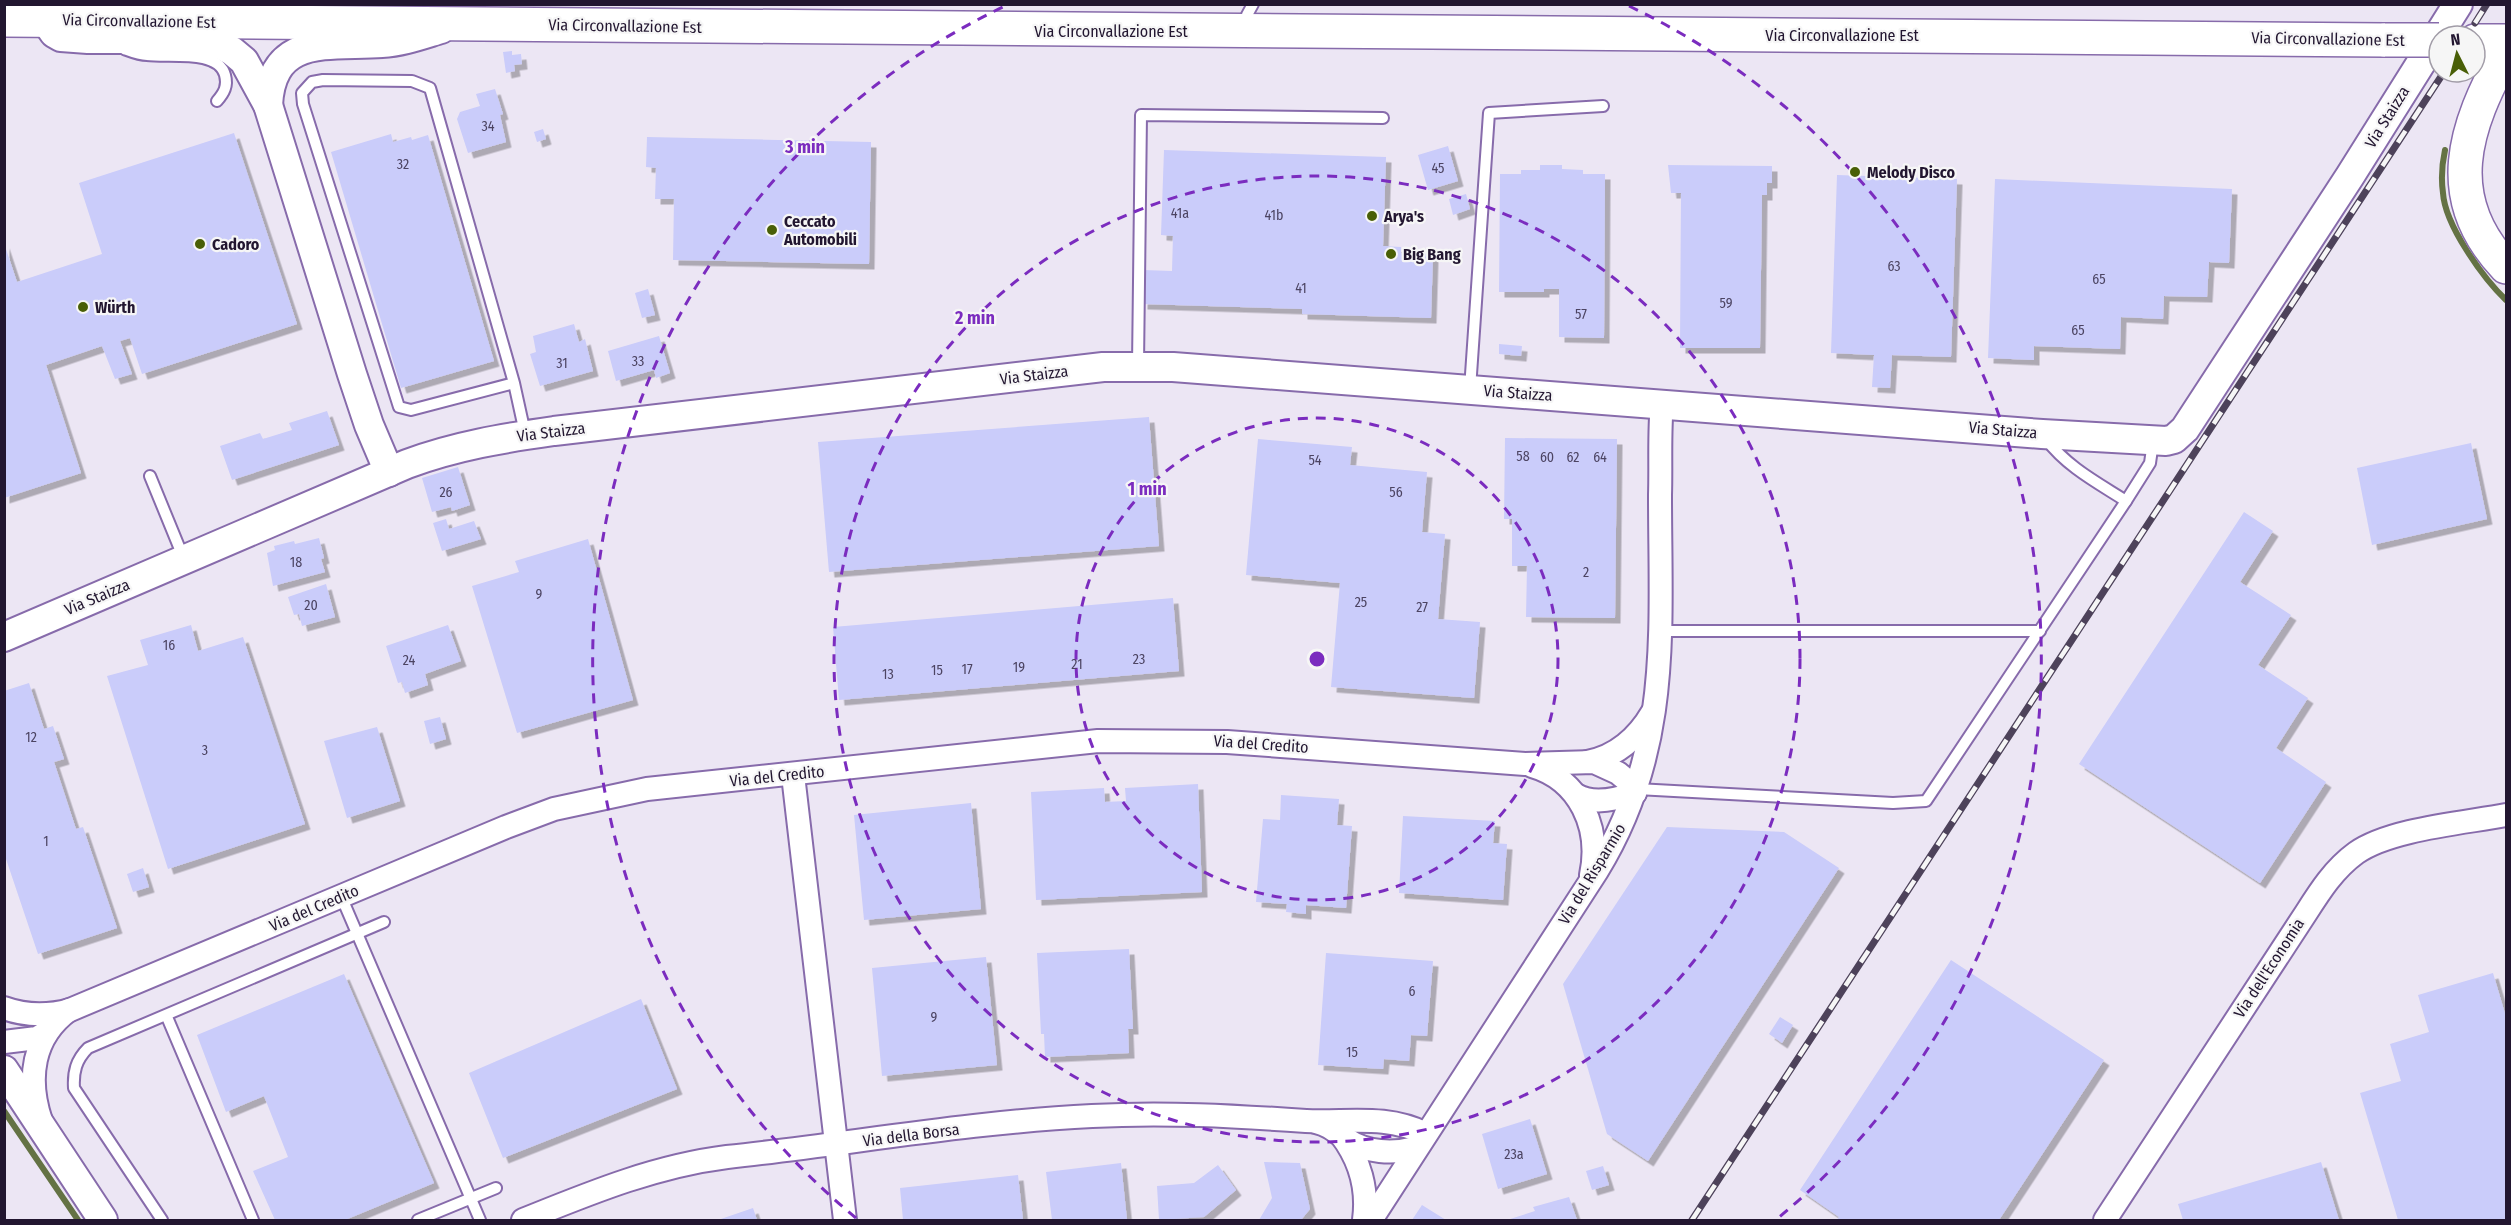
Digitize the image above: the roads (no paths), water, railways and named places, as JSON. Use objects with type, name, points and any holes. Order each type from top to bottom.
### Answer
[{"type":"main road","name":"Via Circonvallazione Est","points":[[4,20],[457,24],[1249,18],[2427,40]]},
{"type":"main road","points":[[2487,41],[2506,41]]},
{"type":"main road","points":[[2506,52],[2471,126],[2464,164],[2467,196],[2472,214],[2485,240],[2506,267]]},
{"type":"street","name":"Via Staizza","points":[[4,637],[389,472],[453,450],[525,435],[1095,368],[1138,365],[1662,403],[2042,434],[2153,441],[2172,440],[2185,429],[2458,4]]},
{"type":"street","points":[[104,22],[221,45],[244,62],[268,105],[352,374],[389,472]]},
{"type":"street","points":[[268,105],[271,87],[278,71],[287,58],[299,50],[322,44],[398,41],[457,24]]},
{"type":"street","name":"Via del Risparmio","points":[[1371,1221],[1590,881],[1615,840],[1636,791],[1648,747],[1655,706],[1660,631],[1662,403]]},
{"type":"street","name":"Via del Credito","points":[[1585,762],[1599,759],[1624,746],[1643,727],[1655,706]]},
{"type":"street","name":"Via del Credito","points":[[4,1026],[15,1010],[53,1014],[70,1010],[554,809],[647,789],[793,775],[1052,745],[1135,740],[1284,745],[1525,764],[1585,762],[1602,764],[1616,771],[1636,791]]},
{"type":"street","name":"Via del Credito","points":[[1525,764],[1549,772],[1583,804],[1593,831],[1594,854],[1590,881]]},
{"type":"street","points":[[793,775],[845,1221]]},
{"type":"street","points":[[1576,795],[1592,800],[1636,791]]},
{"type":"street","name":"Via dell'Economia","points":[[2105,1221],[2306,912],[2339,868],[2362,849],[2381,840],[2506,814]]},
{"type":"street","name":"Via del Credito","points":[[44,1128],[36,1103],[34,1075],[39,1044],[55,1021],[70,1010]]},
{"type":"street","name":"Via del Credito","points":[[4,1042],[37,1038],[46,1032]]},
{"type":"street","points":[[4,1070],[103,1221]]},
{"type":"street","name":"Via della Borsa","points":[[523,1221],[613,1184],[670,1167],[720,1158],[1092,1116],[1201,1115],[1309,1121],[1376,1119],[1401,1124],[1421,1141],[1395,1152],[1380,1151],[1355,1144],[1327,1125],[1309,1121]]},
{"type":"street","points":[[1340,1134],[1351,1151],[1362,1179],[1365,1203],[1364,1221]]},
{"type":"lane","points":[[104,22],[134,53],[201,57],[215,61],[222,68],[226,79],[225,90],[218,101]]},
{"type":"lane","points":[[514,383],[411,410],[399,407],[307,118],[302,93],[312,82],[323,80],[412,81],[430,88],[514,383],[525,435]]},
{"type":"lane","points":[[1470,389],[1489,113],[1603,106]]},
{"type":"lane","points":[[1138,365],[1141,115],[1383,118]]},
{"type":"lane","points":[[2042,434],[2055,451],[2074,468],[2126,501]]},
{"type":"lane","points":[[1636,791],[1893,803],[1926,801],[2150,463],[2153,441]]},
{"type":"lane","points":[[150,476],[184,560]]},
{"type":"lane","points":[[1660,631],[2040,631]]},
{"type":"lane","points":[[341,896],[480,1221]]},
{"type":"lane","points":[[162,1221],[74,1088],[73,1074],[80,1056],[88,1048],[167,1017],[384,922]]},
{"type":"lane","points":[[167,1017],[253,1221]]},
{"type":"lane","points":[[418,1221],[496,1188]]},
{"type":"waterway","points":[[2445,150],[2442,188],[2450,220],[2476,265],[2506,300]]},
{"type":"waterway","points":[[4,1111],[78,1220]]},
{"type":"railway","points":[[2475,23],[2487,4]]},
{"type":"railway","points":[[1692,1220],[2436,84]]},
{"type":"place","name":"Melody Disco","points":[[1855,172]]},
{"type":"place","name":"Arya's","points":[[1372,216]]},
{"type":"place","name":"Ceccato Automobili","points":[[772,230]]},
{"type":"place","name":"Cadoro","points":[[200,244]]},
{"type":"place","name":"Big Bang","points":[[1391,254]]},
{"type":"place","name":"Würth","points":[[83,307]]}]
